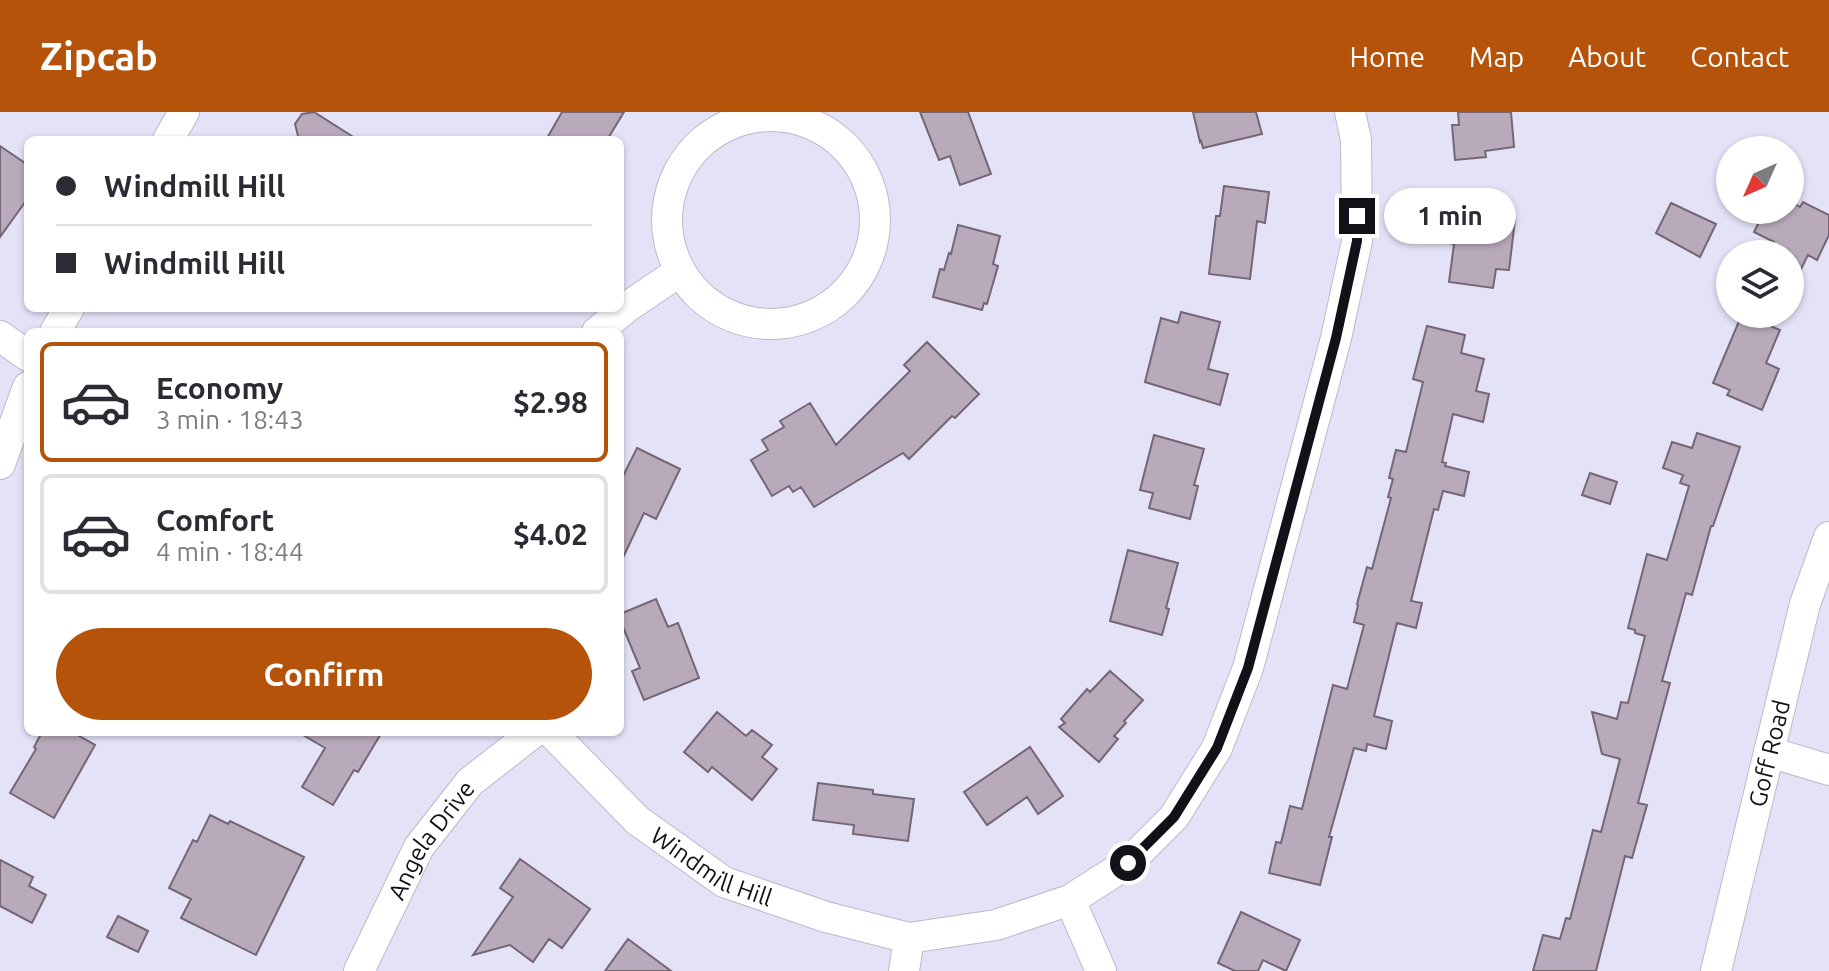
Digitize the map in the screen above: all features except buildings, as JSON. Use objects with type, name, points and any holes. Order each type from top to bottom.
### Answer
[{"type":"street","points":[[170,136],[184,112]]},
{"type":"street","name":"Windmill Hill","points":[[555,736],[637,820],[724,882],[826,917],[909,938],[996,925],[1070,900],[1128,863],[1174,817],[1217,748],[1248,668],[1336,338],[1357,241],[1356,140],[1350,112]]},
{"type":"street","points":[[788,115],[832,133],[864,168],[877,213],[869,260],[842,299],[802,322],[754,325],[711,307],[679,272],[665,227],[673,180],[699,141],[740,118],[788,115]]},
{"type":"street","points":[[624,310],[679,272]]},
{"type":"street","points":[[602,328],[621,312]]},
{"type":"street","points":[[0,336],[24,353]]},
{"type":"street","points":[[0,464],[24,398]]},
{"type":"street","name":"Goff Road","points":[[1716,971],[1805,604],[1829,537]]},
{"type":"street","name":"Angela Drive","points":[[359,971],[419,847],[470,782],[529,736]]},
{"type":"street","points":[[1769,752],[1829,770]]},
{"type":"street","points":[[1070,900],[1101,971]]},
{"type":"street","points":[[904,971],[909,938]]},
{"type":"route","points":[[1128,863],[1174,817],[1217,748],[1248,668],[1336,338],[1357,241],[1357,216]]}]
